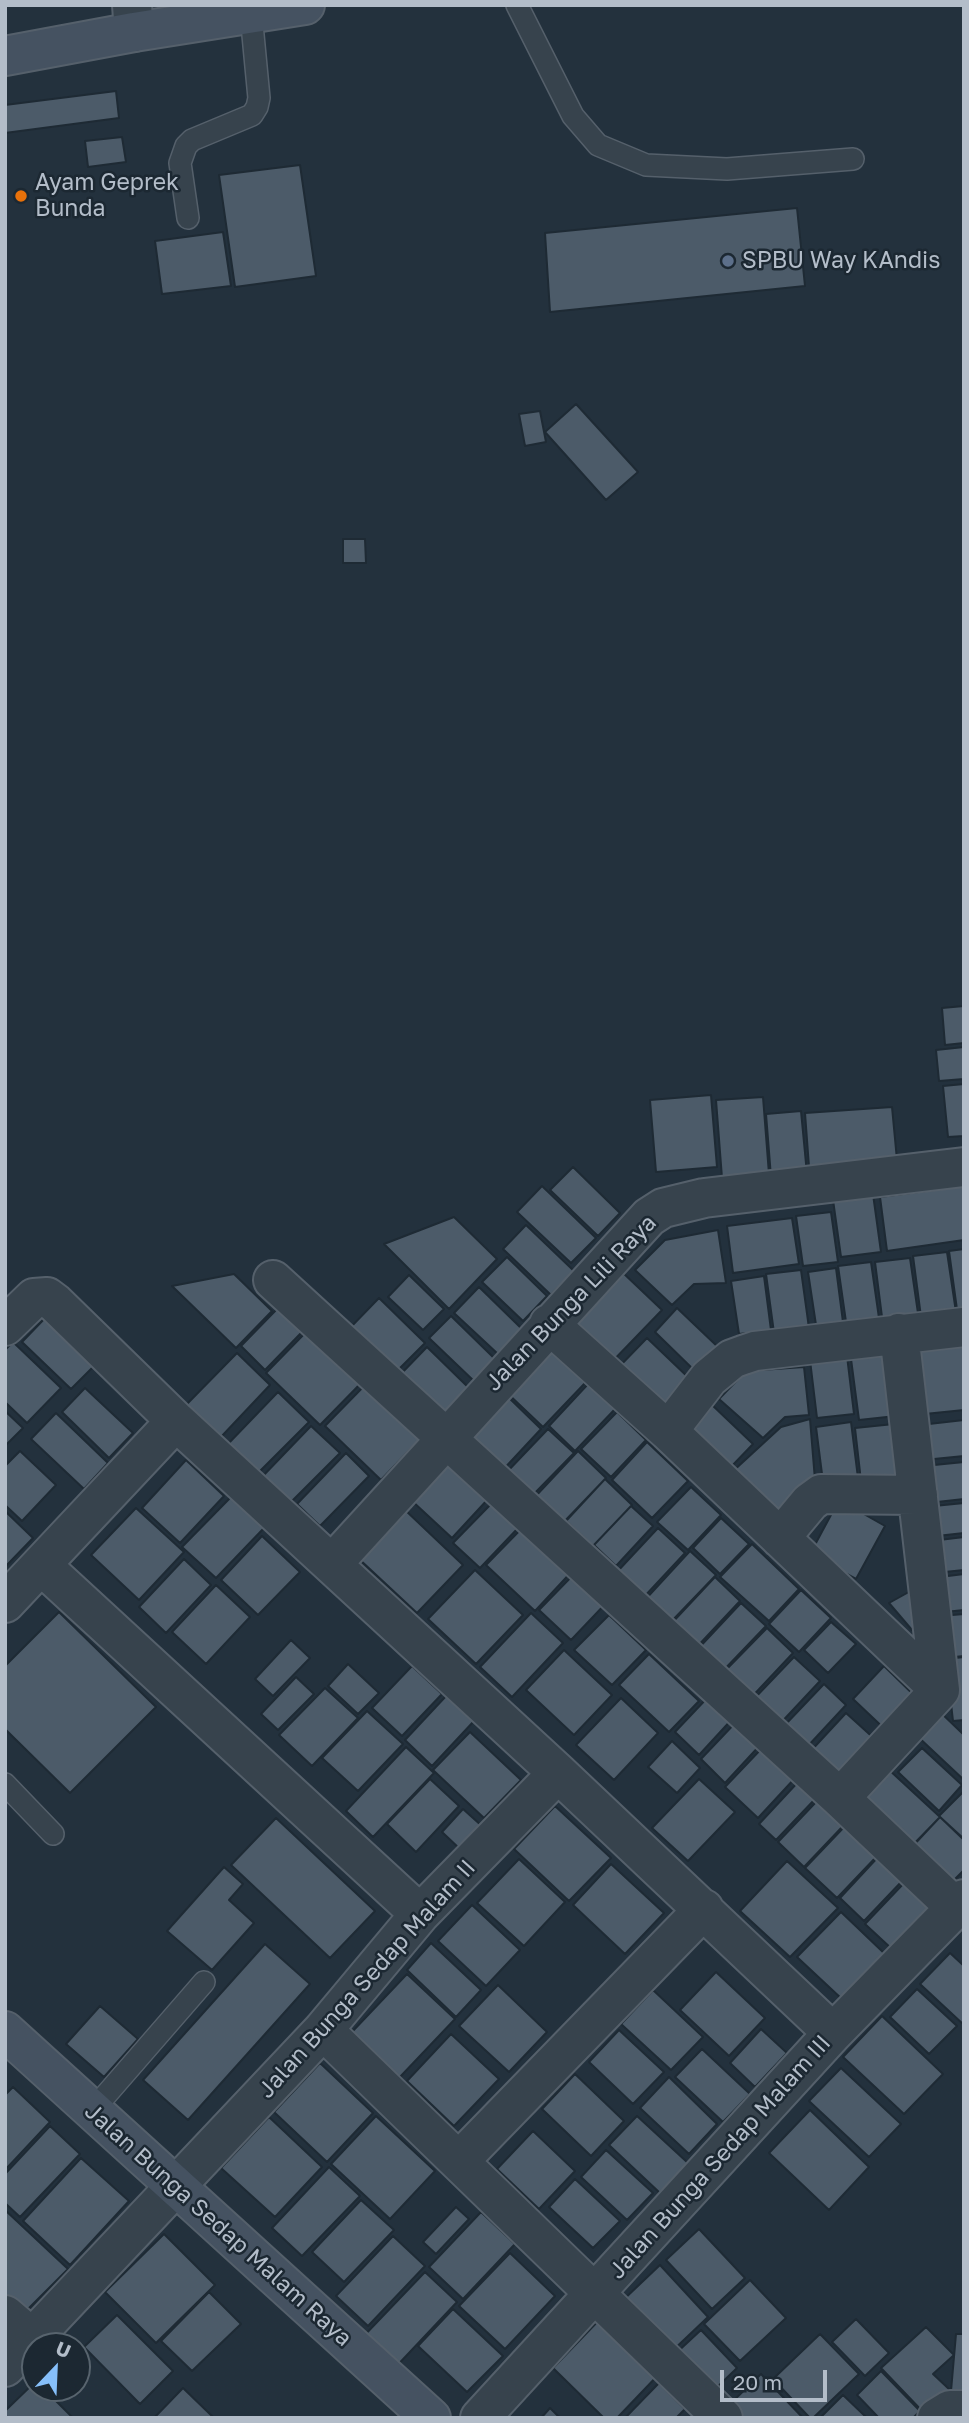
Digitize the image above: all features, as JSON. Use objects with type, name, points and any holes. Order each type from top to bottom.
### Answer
[{"type":"street","points":[[5,56],[133,18],[279,8]]},
{"type":"street","name":"Jalan Bunga Lili Raya","points":[[332,1563],[632,1233],[663,1208],[704,1198],[964,1167]]},
{"type":"street","points":[[273,1280],[840,1798],[960,1904]]},
{"type":"street","points":[[5,1326],[34,1298],[47,1297],[176,1421],[558,1773],[833,2033]]},
{"type":"street","points":[[549,1324],[668,1431],[940,1690]]},
{"type":"street","points":[[668,1431],[709,1378],[732,1359],[755,1351],[964,1327]]},
{"type":"street","points":[[840,1798],[940,1690],[900,1333]]},
{"type":"street","points":[[5,1604],[176,1421]]},
{"type":"street","points":[[780,1538],[821,1494],[918,1495]]},
{"type":"street","points":[[41,1565],[420,1914]]},
{"type":"street","name":"Jalan Bunga Sedap Malam II","points":[[5,2367],[19,2327],[177,2187],[324,2030],[420,1914],[558,1773]]},
{"type":"street","name":"Jalan Bunga Sedap Malam III","points":[[480,2418],[833,2033],[960,1904]]},
{"type":"street","points":[[460,2161],[704,1909]]},
{"type":"street","points":[[324,2030],[723,2418]]},
{"type":"street","name":"Jalan Bunga Sedap Malam Raya","points":[[5,2031],[431,2418]]},
{"type":"street","points":[[937,2418],[950,2410],[964,2410]]},
{"type":"lane","points":[[517,5],[573,116],[598,145],[646,165],[727,169],[853,159]]},
{"type":"lane","points":[[188,218],[180,163],[182,153],[192,140],[252,115],[257,107],[279,8]]},
{"type":"lane","points":[[5,1784],[53,1834]]},
{"type":"lane","points":[[92,2111],[204,1982]]},
{"type":"building","points":[[116,91],[119,118],[5,133],[5,105]]},
{"type":"building","points":[[122,137],[126,162],[88,167],[85,141]]},
{"type":"building","points":[[300,165],[316,276],[235,287],[219,175]]},
{"type":"building","points":[[797,208],[805,286],[550,312],[545,233]]},
{"type":"building","points":[[223,232],[231,286],[162,294],[155,241]]},
{"type":"building","points":[[576,404],[638,472],[606,500],[545,432]]},
{"type":"building","points":[[540,411],[546,442],[525,446],[519,414]]},
{"type":"building","points":[[343,539],[365,539],[366,563],[343,563]]},
{"type":"building","points":[[964,1006],[964,1043],[945,1045],[942,1008]]},
{"type":"building","points":[[964,1047],[964,1079],[939,1081],[936,1050]]},
{"type":"building","points":[[964,1084],[964,1136],[948,1137],[943,1086]]},
{"type":"building","points":[[711,1095],[717,1167],[656,1172],[650,1100]]},
{"type":"building","points":[[763,1097],[769,1174],[722,1178],[716,1100]]},
{"type":"building","points":[[892,1107],[897,1160],[809,1167],[805,1113]]},
{"type":"building","points":[[801,1111],[807,1174],[771,1177],[766,1114]]},
{"type":"building","points":[[573,1167],[620,1213],[598,1236],[550,1190]]},
{"type":"building","points":[[542,1186],[596,1238],[571,1263],[517,1212]]},
{"type":"building","points":[[964,1186],[964,1240],[887,1251],[880,1197]]},
{"type":"building","points":[[873,1194],[881,1252],[841,1257],[833,1200]]},
{"type":"building","points":[[831,1212],[838,1262],[803,1266],[796,1216]]},
{"type":"building","points":[[454,1217],[497,1259],[449,1309],[384,1244]]},
{"type":"building","points":[[792,1218],[799,1264],[733,1273],[727,1226]]},
{"type":"building","points":[[526,1225],[574,1271],[551,1295],[503,1249]]},
{"type":"building","points":[[718,1230],[726,1283],[694,1284],[672,1305],[635,1270],[665,1240]]},
{"type":"building","points":[[964,1249],[964,1317],[958,1317],[949,1251]]},
{"type":"building","points":[[947,1252],[956,1312],[921,1317],[913,1256]]},
{"type":"building","points":[[507,1257],[547,1296],[523,1321],[482,1282]]},
{"type":"building","points":[[910,1258],[919,1320],[883,1325],[875,1262]]},
{"type":"building","points":[[871,1262],[880,1325],[847,1329],[838,1266]]},
{"type":"building","points":[[836,1268],[843,1322],[816,1325],[808,1272]]},
{"type":"building","points":[[801,1270],[809,1328],[774,1333],[766,1274]]},
{"type":"building","points":[[621,1271],[662,1310],[606,1368],[565,1329]]},
{"type":"building","points":[[234,1274],[272,1311],[236,1348],[172,1286]]},
{"type":"building","points":[[409,1275],[444,1309],[423,1330],[388,1297]]},
{"type":"building","points":[[764,1276],[771,1330],[739,1334],[731,1281]]},
{"type":"building","points":[[479,1287],[522,1329],[498,1354],[454,1313]]},
{"type":"building","points":[[379,1298],[425,1343],[393,1375],[347,1331]]},
{"type":"building","points":[[278,1308],[303,1331],[265,1370],[241,1346]]},
{"type":"building","points":[[677,1308],[719,1348],[696,1372],[655,1332]]},
{"type":"building","points":[[48,1315],[97,1363],[71,1389],[22,1342]]},
{"type":"building","points":[[451,1316],[496,1360],[475,1382],[429,1338]]},
{"type":"building","points":[[311,1327],[365,1379],[320,1425],[266,1373]]},
{"type":"building","points":[[647,1338],[692,1381],[659,1414],[615,1371]]},
{"type":"building","points":[[13,1342],[61,1388],[27,1423],[5,1402],[5,1350]]},
{"type":"building","points":[[547,1344],[586,1382],[543,1427],[504,1390]]},
{"type":"building","points":[[964,1345],[964,1410],[915,1415],[908,1352]]},
{"type":"building","points":[[427,1347],[472,1391],[443,1420],[398,1377]]},
{"type":"building","points":[[237,1353],[270,1385],[220,1438],[186,1405]]},
{"type":"building","points":[[888,1355],[896,1416],[859,1420],[851,1359]]},
{"type":"building","points":[[847,1356],[854,1414],[817,1418],[810,1360]]},
{"type":"building","points":[[804,1367],[809,1415],[785,1417],[763,1438],[719,1399],[746,1371]]},
{"type":"building","points":[[368,1382],[423,1436],[381,1480],[325,1426]]},
{"type":"building","points":[[589,1383],[616,1408],[575,1451],[549,1426]]},
{"type":"building","points":[[85,1388],[133,1433],[109,1458],[62,1412]]},
{"type":"building","points":[[278,1392],[309,1422],[257,1474],[227,1445]]},
{"type":"building","points":[[506,1395],[541,1429],[500,1473],[465,1439]]},
{"type":"building","points":[[711,1404],[753,1444],[729,1469],[688,1429]]},
{"type":"building","points":[[5,1411],[23,1428],[5,1446]]},
{"type":"building","points":[[617,1412],[646,1440],[611,1477],[581,1449]]},
{"type":"building","points":[[56,1413],[108,1463],[84,1489],[31,1439]]},
{"type":"building","points":[[810,1419],[815,1480],[772,1519],[731,1473],[781,1427]]},
{"type":"building","points":[[964,1420],[964,1456],[924,1460],[920,1425]]},
{"type":"building","points":[[851,1422],[858,1478],[823,1482],[816,1427]]},
{"type":"building","points":[[894,1424],[901,1477],[861,1481],[855,1428]]},
{"type":"building","points":[[311,1426],[340,1453],[289,1504],[261,1478]]},
{"type":"building","points":[[548,1429],[574,1453],[530,1498],[505,1474]]},
{"type":"building","points":[[647,1442],[688,1481],[652,1518],[612,1480]]},
{"type":"building","points":[[20,1451],[56,1485],[22,1521],[5,1505],[5,1466]]},
{"type":"building","points":[[578,1451],[606,1478],[561,1525],[533,1499]]},
{"type":"building","points":[[346,1453],[369,1476],[320,1526],[297,1504]]},
{"type":"building","points":[[186,1460],[224,1496],[180,1543],[142,1508]]},
{"type":"building","points":[[449,1460],[489,1498],[452,1538],[411,1500]]},
{"type":"building","points":[[964,1462],[964,1499],[928,1503],[924,1466]]},
{"type":"building","points":[[605,1479],[632,1505],[593,1546],[566,1521]]},
{"type":"building","points":[[691,1487],[721,1515],[688,1550],[657,1522]]},
{"type":"building","points":[[231,1497],[264,1528],[216,1578],[182,1547]]},
{"type":"building","points":[[839,1500],[885,1526],[856,1579],[810,1554]]},
{"type":"building","points":[[494,1501],[520,1526],[480,1568],[453,1543]]},
{"type":"building","points":[[964,1503],[964,1533],[928,1537],[924,1507]]},
{"type":"building","points":[[631,1506],[653,1526],[616,1566],[594,1545]]},
{"type":"building","points":[[136,1508],[184,1552],[139,1600],[91,1555]]},
{"type":"building","points":[[404,1509],[463,1565],[417,1613],[358,1558]]},
{"type":"building","points":[[5,1511],[33,1538],[5,1567]]},
{"type":"building","points":[[721,1518],[749,1544],[720,1574],[693,1548]]},
{"type":"building","points":[[528,1522],[576,1567],[535,1611],[486,1565]]},
{"type":"building","points":[[658,1528],[685,1553],[643,1598],[616,1573]]},
{"type":"building","points":[[262,1536],[300,1572],[258,1615],[221,1580]]},
{"type":"building","points":[[964,1537],[964,1570],[935,1573],[931,1541]]},
{"type":"building","points":[[752,1544],[799,1589],[769,1621],[720,1577]]},
{"type":"building","points":[[690,1551],[716,1575],[668,1625],[643,1602]]},
{"type":"building","points":[[184,1559],[211,1585],[166,1633],[139,1607]]},
{"type":"building","points":[[475,1570],[523,1615],[476,1664],[428,1619]]},
{"type":"building","points":[[578,1570],[610,1599],[571,1640],[539,1610]]},
{"type":"building","points":[[964,1574],[964,1610],[945,1612],[940,1577]]},
{"type":"building","points":[[715,1577],[740,1601],[694,1650],[669,1626]]},
{"type":"building","points":[[216,1585],[250,1617],[206,1664],[172,1632]]},
{"type":"building","points":[[916,1588],[922,1624],[912,1630],[889,1603]]},
{"type":"building","points":[[801,1590],[831,1618],[799,1652],[769,1624]]},
{"type":"building","points":[[741,1603],[766,1626],[719,1675],[695,1652]]},
{"type":"building","points":[[59,1612],[156,1707],[70,1793],[5,1729],[5,1666]]},
{"type":"building","points":[[531,1613],[563,1643],[512,1697],[480,1667]]},
{"type":"building","points":[[964,1614],[964,1656],[945,1658],[940,1616]]},
{"type":"building","points":[[609,1615],[646,1650],[612,1685],[574,1650]]},
{"type":"building","points":[[831,1622],[856,1644],[828,1673],[804,1650]]},
{"type":"building","points":[[767,1628],[793,1653],[747,1702],[720,1676]]},
{"type":"building","points":[[291,1640],[310,1658],[273,1696],[255,1679]]},
{"type":"building","points":[[564,1650],[612,1695],[574,1735],[526,1690]]},
{"type":"building","points":[[649,1654],[699,1701],[669,1732],[619,1685]]},
{"type":"building","points":[[794,1657],[820,1681],[776,1728],[750,1703]]},
{"type":"building","points":[[964,1657],[964,1720],[953,1721],[946,1659]]},
{"type":"building","points":[[348,1664],[379,1693],[358,1714],[328,1686]]},
{"type":"building","points":[[412,1666],[442,1694],[402,1736],[372,1708]]},
{"type":"building","points":[[884,1666],[921,1702],[890,1734],[853,1699]]},
{"type":"building","points":[[296,1677],[314,1694],[278,1730],[261,1714]]},
{"type":"building","points":[[824,1684],[846,1705],[807,1747],[784,1726]]},
{"type":"building","points":[[325,1688],[358,1718],[312,1766],[279,1735]]},
{"type":"building","points":[[447,1695],[474,1721],[432,1766],[405,1740]]},
{"type":"building","points":[[710,1695],[734,1717],[699,1755],[675,1732]]},
{"type":"building","points":[[621,1698],[658,1733],[614,1780],[576,1745]]},
{"type":"building","points":[[938,1710],[964,1735],[964,1780],[915,1734]]},
{"type":"building","points":[[367,1711],[403,1744],[358,1791],[322,1758]]},
{"type":"building","points":[[846,1713],[878,1742],[839,1783],[808,1754]]},
{"type":"building","points":[[738,1720],[762,1743],[725,1783],[701,1759]]},
{"type":"building","points":[[470,1732],[521,1780],[484,1818],[433,1770]]},
{"type":"building","points":[[672,1741],[700,1768],[677,1793],[648,1767]]},
{"type":"building","points":[[764,1746],[796,1777],[758,1818],[725,1787]]},
{"type":"building","points":[[406,1747],[434,1773],[373,1837],[346,1811]]},
{"type":"building","points":[[922,1748],[962,1785],[939,1811],[898,1772]]},
{"type":"building","points":[[887,1768],[940,1817],[907,1851],[855,1801]]},
{"type":"building","points":[[430,1779],[459,1806],[416,1852],[387,1824]]},
{"type":"building","points":[[699,1779],[735,1812],[688,1861],[652,1828]]},
{"type":"building","points":[[799,1781],[817,1797],[776,1840],[759,1824]]},
{"type":"building","points":[[964,1793],[964,1839],[939,1816]]},
{"type":"building","points":[[817,1801],[844,1825],[804,1867],[778,1842]]},
{"type":"building","points":[[555,1806],[611,1858],[569,1901],[514,1849]]},
{"type":"building","points":[[463,1809],[483,1827],[461,1850],[442,1832]]},
{"type":"building","points":[[940,1817],[964,1840],[964,1870],[949,1885],[910,1849]]},
{"type":"building","points":[[276,1818],[375,1911],[330,1958],[231,1865]]},
{"type":"building","points":[[847,1824],[879,1854],[837,1898],[805,1868]]},
{"type":"building","points":[[879,1856],[904,1879],[864,1921],[840,1898]]},
{"type":"building","points":[[519,1859],[565,1902],[524,1946],[477,1903]]},
{"type":"building","points":[[787,1861],[838,1908],[790,1957],[740,1911]]},
{"type":"building","points":[[611,1864],[664,1913],[625,1954],[573,1905]]},
{"type":"building","points":[[224,1867],[243,1884],[229,1900],[254,1923],[212,1970],[167,1931]]},
{"type":"building","points":[[906,1881],[934,1906],[893,1950],[865,1924]]},
{"type":"building","points":[[472,1905],[520,1950],[486,1986],[438,1941]]},
{"type":"building","points":[[841,1912],[886,1955],[843,2000],[797,1957]]},
{"type":"building","points":[[431,1943],[481,1990],[456,2017],[407,1970]]},
{"type":"building","points":[[265,1944],[310,1984],[188,2120],[143,2080]]},
{"type":"building","points":[[950,1953],[964,1966],[964,2025],[920,1984]]},
{"type":"building","points":[[716,1972],[765,2018],[729,2056],[680,2010]]},
{"type":"building","points":[[407,1974],[455,2019],[399,2078],[351,2033]]},
{"type":"building","points":[[498,1985],[547,2032],[509,2072],[459,2026]]},
{"type":"building","points":[[917,1989],[957,2026],[929,2054],[890,2017]]},
{"type":"building","points":[[653,1990],[703,2037],[671,2070],[621,2024]]},
{"type":"building","points":[[100,2006],[138,2039],[104,2077],[66,2044]]},
{"type":"building","points":[[882,2016],[943,2074],[904,2114],[843,2057]]},
{"type":"building","points":[[761,2029],[787,2053],[755,2087],[730,2063]]},
{"type":"building","points":[[619,2030],[664,2072],[633,2104],[589,2062]]},
{"type":"building","points":[[451,2034],[499,2079],[454,2126],[407,2081]]},
{"type":"building","points":[[702,2049],[750,2094],[723,2122],[675,2077]]},
{"type":"building","points":[[320,2063],[373,2113],[327,2162],[274,2112]]},
{"type":"building","points":[[841,2068],[901,2124],[869,2157],[809,2101]]},
{"type":"building","points":[[575,2074],[624,2121],[591,2156],[542,2109]]},
{"type":"building","points":[[669,2077],[717,2124],[689,2154],[640,2108]]},
{"type":"building","points":[[13,2087],[50,2122],[5,2170],[5,2095]]},
{"type":"building","points":[[810,2110],[869,2167],[829,2210],[769,2153]]},
{"type":"building","points":[[376,2116],[435,2171],[390,2219],[331,2164]]},
{"type":"building","points":[[637,2116],[688,2163],[660,2193],[609,2145]]},
{"type":"building","points":[[269,2117],[322,2167],[275,2217],[221,2168]]},
{"type":"building","points":[[50,2126],[80,2154],[20,2217],[5,2203],[5,2174]]},
{"type":"building","points":[[533,2131],[575,2171],[539,2209],[497,2169]]},
{"type":"building","points":[[606,2150],[653,2193],[627,2220],[581,2177]]},
{"type":"building","points":[[81,2158],[129,2201],[70,2265],[23,2221]]},
{"type":"building","points":[[329,2167],[360,2196],[302,2256],[272,2228]]},
{"type":"building","points":[[575,2179],[620,2221],[593,2248],[549,2207]]},
{"type":"building","points":[[361,2200],[394,2230],[344,2282],[312,2252]]},
{"type":"building","points":[[456,2207],[469,2219],[436,2254],[423,2242]]},
{"type":"building","points":[[5,2210],[68,2269],[23,2314],[5,2297]]},
{"type":"building","points":[[481,2212],[515,2244],[463,2299],[429,2267]]},
{"type":"building","points":[[699,2229],[745,2278],[712,2309],[666,2260]]},
{"type":"building","points":[[164,2234],[215,2285],[156,2343],[105,2292]]},
{"type":"building","points":[[393,2236],[425,2266],[368,2326],[336,2296]]},
{"type":"building","points":[[510,2253],[555,2296],[505,2349],[459,2306]]},
{"type":"building","points":[[660,2265],[708,2317],[668,2355],[620,2303]]},
{"type":"building","points":[[425,2272],[457,2302],[391,2372],[359,2341]]},
{"type":"building","points":[[750,2280],[786,2318],[740,2361],[704,2324]]},
{"type":"building","points":[[209,2292],[241,2324],[192,2371],[161,2341]]},
{"type":"building","points":[[453,2309],[503,2356],[467,2392],[418,2346]]},
{"type":"building","points":[[117,2315],[173,2371],[140,2404],[91,2354],[91,2340]]},
{"type":"building","points":[[603,2316],[661,2372],[617,2418],[604,2418],[553,2368]]},
{"type":"building","points":[[856,2319],[889,2353],[865,2376],[832,2342]]},
{"type":"building","points":[[926,2327],[954,2355],[933,2374],[950,2390],[925,2414],[881,2368]]},
{"type":"building","points":[[701,2330],[737,2368],[710,2394],[673,2356]]},
{"type":"building","points":[[820,2334],[859,2374],[810,2418],[773,2379]]},
{"type":"building","points":[[956,2334],[964,2334],[964,2392],[951,2391]]},
{"type":"building","points":[[881,2371],[920,2411],[913,2418],[879,2418],[857,2395]]},
{"type":"building","points":[[761,2374],[803,2418],[744,2418],[730,2404]]},
{"type":"building","points":[[659,2383],[685,2409],[676,2418],[625,2418]]},
{"type":"building","points":[[183,2388],[214,2418],[154,2418]]},
{"type":"building","points":[[843,2395],[867,2418],[820,2418]]},
{"type":"building","points":[[21,2396],[21,2402],[57,2402],[73,2418],[5,2418],[5,2411]]},
{"type":"building","points":[[550,2408],[560,2418],[541,2418]]},
{"type":"place","name":"Ayam Geprek Bunda","points":[[21,196]]},
{"type":"place","name":"SPBU Way KAndis","points":[[728,261]]}]
